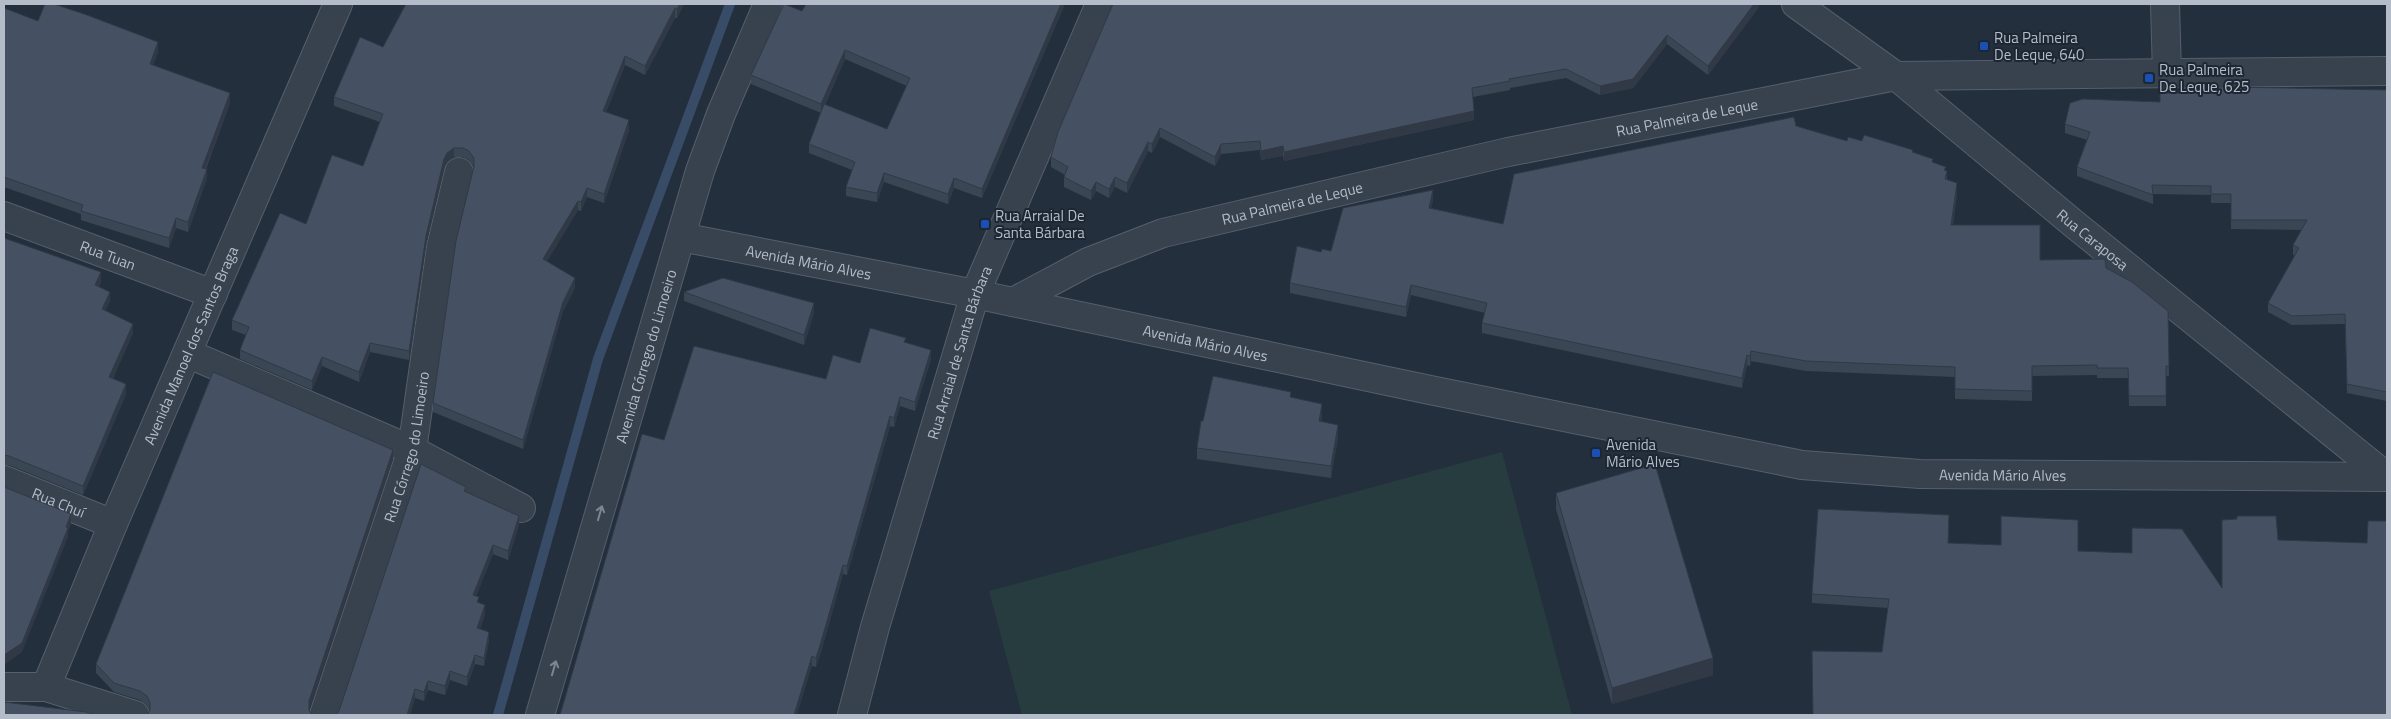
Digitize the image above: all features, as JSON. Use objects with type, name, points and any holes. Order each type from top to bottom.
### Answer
[{"type":"street","name":"Avenida Manoel dos Santos Braga","points":[[46,687],[113,524],[189,354],[338,4]]},
{"type":"street","name":"Avenida Córrego do Limoeiro","points":[[540,715],[700,171],[721,114],[768,4]]},
{"type":"street","name":"Rua Arraial de Santa Bárbara","points":[[852,715],[875,627],[975,294],[1100,4]]},
{"type":"street","name":"Rua Caraposa","points":[[1796,4],[1896,76],[2074,224],[2387,477]]},
{"type":"street","points":[[2165,4],[2166,74]]},
{"type":"street","name":"Rua Palmeira de Leque","points":[[1013,302],[1088,262],[1164,233],[1508,152],[1896,76],[2387,72]]},
{"type":"street","name":"Rua Córrego do Limoeiro","points":[[324,715],[412,450],[441,247],[459,172]]},
{"type":"street","name":"Rua Tuan","points":[[4,216],[213,294]]},
{"type":"street","name":"Avenida Mário Alves","points":[[681,237],[975,294],[1802,466],[1920,474],[2387,477]]},
{"type":"street","points":[[189,354],[412,450],[521,508]]},
{"type":"street","name":"Rua Chuí","points":[[4,480],[113,524]]},
{"type":"street","points":[[4,687],[46,687],[135,715]]},
{"type":"green space","points":[[1502,452],[1572,715],[1022,715],[989,591]]},
{"type":"building","points":[[45,4],[54,4],[87,15],[158,42],[150,64],[230,93],[202,168],[207,169],[188,222],[176,218],[169,238],[81,211],[83,205],[4,177],[4,8],[38,21]]},
{"type":"building","points":[[406,4],[680,4],[677,9],[675,8],[645,66],[625,56],[603,111],[629,120],[604,194],[587,188],[581,202],[578,201],[543,259],[575,278],[563,302],[523,440],[433,403],[456,241],[474,166],[474,158],[469,151],[463,148],[454,148],[447,153],[444,159],[426,236],[409,351],[370,343],[359,372],[322,357],[312,381],[240,350],[249,327],[232,320],[280,213],[306,224],[332,155],[363,166],[383,114],[334,97],[360,37],[383,47]]},
{"type":"building","points":[[784,4],[802,11],[806,4],[1061,4],[982,189],[954,178],[948,194],[884,173],[877,193],[846,187],[855,162],[809,144],[824,104],[887,129],[910,78],[845,50],[821,104],[751,75]]},
{"type":"building","points":[[1113,4],[1754,4],[1708,66],[1667,35],[1633,79],[1600,86],[1566,69],[1509,79],[1510,81],[1472,88],[1474,111],[1284,152],[1283,146],[1261,151],[1260,141],[1221,144],[1215,157],[1160,128],[1152,144],[1148,142],[1127,183],[1115,177],[1109,189],[1096,182],[1091,191],[1064,177],[1068,167],[1051,157],[1058,132]]},
{"type":"building","points":[[2179,86],[2387,90],[2387,392],[2347,384],[2345,314],[2292,316],[2268,303],[2299,248],[2293,245],[2307,220],[2231,220],[2231,194],[2211,194],[2211,186],[2152,185],[2153,195],[2077,167],[2090,132],[2065,124],[2070,103],[2083,99],[2160,102],[2160,93],[2180,93]]},
{"type":"building","points":[[1794,117],[1796,126],[1847,141],[1848,137],[1862,141],[1864,135],[1913,150],[1912,152],[1933,159],[1932,162],[1946,167],[1944,170],[1947,171],[1945,179],[1957,183],[1951,225],[2040,225],[2040,260],[2105,259],[2106,268],[2132,282],[2168,311],[2169,366],[2166,366],[2166,396],[2129,396],[2128,368],[2097,368],[2097,365],[2032,366],[2032,391],[1955,389],[1955,367],[1806,361],[1751,351],[1750,356],[1747,355],[1742,378],[1482,323],[1487,303],[1411,285],[1406,307],[1290,283],[1297,246],[1321,252],[1322,249],[1331,251],[1343,208],[1433,190],[1429,208],[1503,224],[1514,174]]},
{"type":"building","points":[[4,238],[101,272],[95,285],[110,292],[102,309],[133,324],[109,377],[126,384],[83,486],[4,455]]},
{"type":"building","points":[[723,278],[814,303],[804,335],[684,292]]},
{"type":"building","points":[[870,328],[906,338],[904,342],[931,350],[915,402],[900,397],[894,418],[890,416],[847,566],[843,565],[816,658],[812,656],[794,715],[560,715],[642,434],[664,440],[694,346],[826,379],[833,355],[860,363]]},
{"type":"building","points":[[213,372],[393,450],[309,701],[309,710],[312,715],[147,715],[150,710],[150,703],[147,696],[140,691],[114,683],[96,664]]},
{"type":"building","points":[[1213,376],[1291,392],[1290,397],[1322,404],[1319,421],[1338,425],[1331,466],[1197,448],[1201,421],[1203,421]]},
{"type":"building","points":[[421,464],[466,487],[464,491],[519,516],[508,551],[493,545],[473,595],[479,597],[477,602],[485,605],[477,628],[489,632],[484,658],[475,655],[467,677],[450,671],[445,686],[428,681],[424,692],[415,689],[407,715],[336,715],[339,711]]},
{"type":"building","points":[[1655,464],[1713,658],[1612,688],[1556,493]]},
{"type":"building","points":[[4,487],[71,514],[66,527],[68,528],[22,643],[4,655]]},
{"type":"building","points":[[1818,509],[1949,515],[1948,543],[2001,545],[2001,516],[2078,520],[2078,551],[2132,553],[2132,528],[2182,529],[2222,588],[2222,520],[2237,519],[2237,516],[2276,516],[2278,540],[2367,543],[2368,521],[2387,521],[2387,715],[1813,715],[1812,651],[1882,652],[1889,599],[1812,594]]},
{"type":"building","points":[[4,702],[86,712],[96,715],[4,715]]},
{"type":"waterway","points":[[498,715],[598,359],[730,4]]},
{"type":"place","name":"Rua Palmeira De Leque, 640","points":[[1984,46]]},
{"type":"place","name":"Rua Palmeira De Leque, 625","points":[[2149,78]]},
{"type":"place","name":"Rua Arraial De Santa Bárbara","points":[[985,224]]},
{"type":"place","name":"Avenida Mário Alves","points":[[1596,453]]}]
